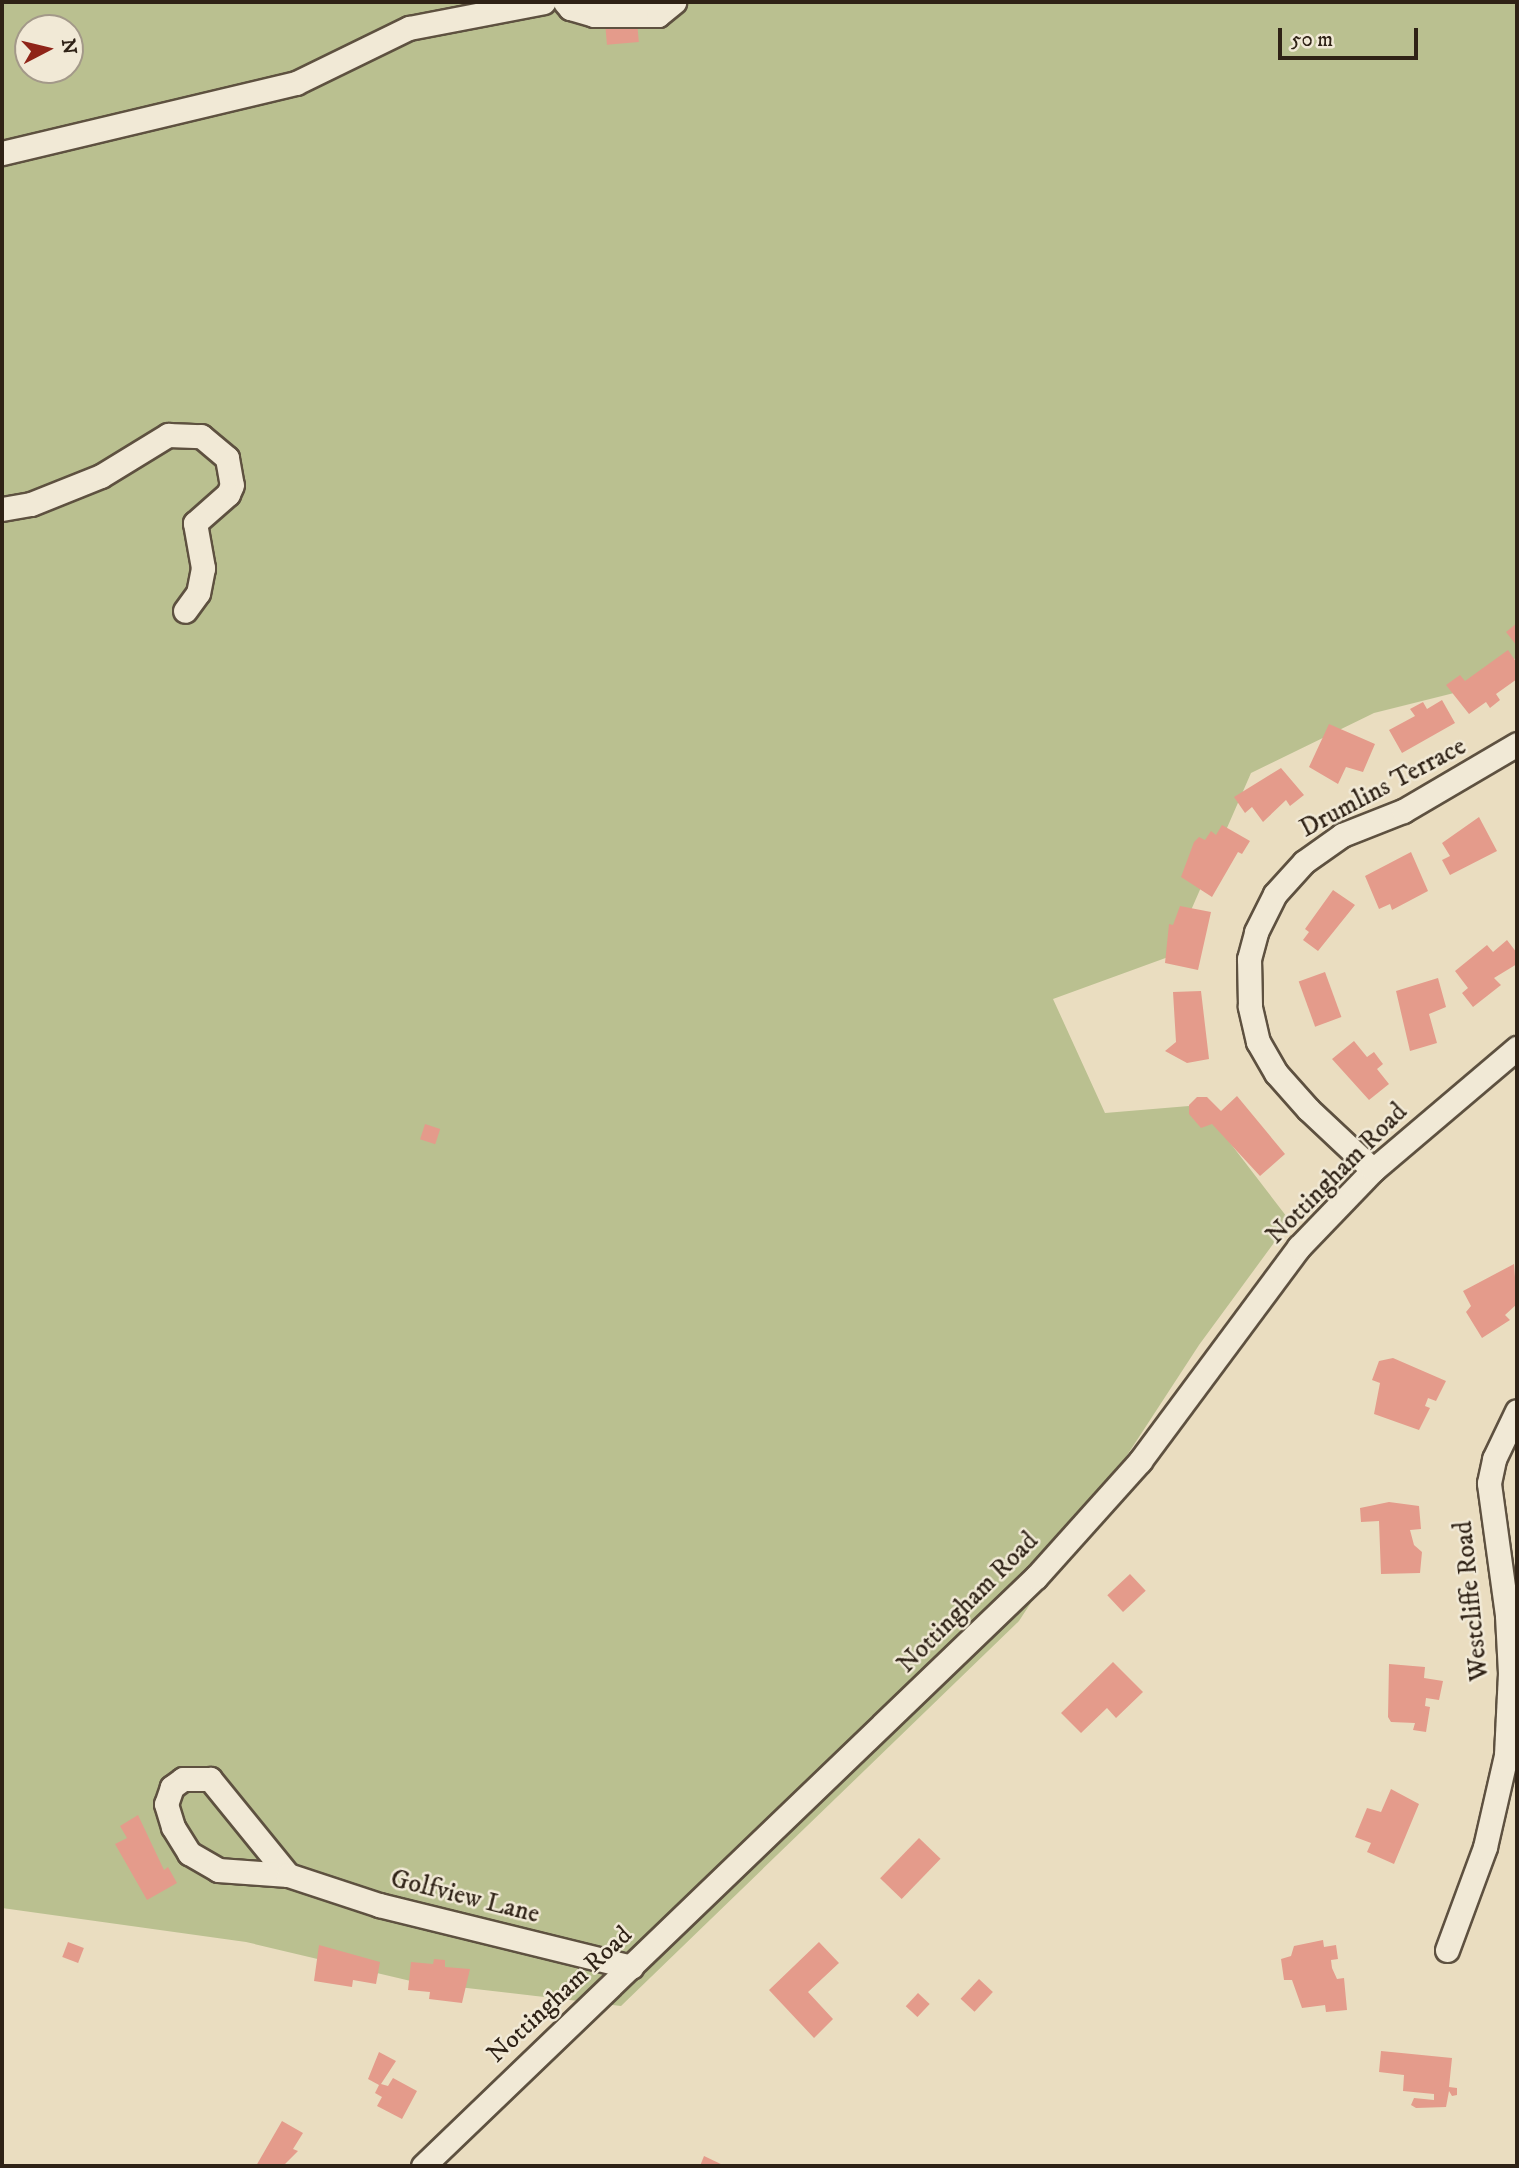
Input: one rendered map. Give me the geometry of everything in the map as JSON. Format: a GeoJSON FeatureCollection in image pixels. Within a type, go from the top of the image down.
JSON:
{"type":"FeatureCollection","features":[{"type":"Feature","properties":{"kind":"street"},"geometry":{"type":"LineString","coordinates":[[2,153],[296,82],[409,28],[544,2]]}},
{"type":"Feature","properties":{"kind":"street"},"geometry":{"type":"LineString","coordinates":[[565,2],[570,8],[594,15],[658,15],[674,2]]}},
{"type":"Feature","properties":{"kind":"street"},"geometry":{"type":"LineString","coordinates":[[2,509],[31,504],[101,476],[168,435],[201,436],[227,458],[232,485],[228,495],[195,523],[203,568],[198,593],[185,611]]}},
{"type":"Feature","properties":{"kind":"street","name":"Drumlins Terrace"},"geometry":{"type":"LineString","coordinates":[[1373,1170],[1308,1109],[1276,1073],[1258,1042],[1250,1006],[1249,971],[1256,932],[1275,894],[1304,862],[1342,835],[1403,811],[1517,744]]}},
{"type":"Feature","properties":{"kind":"street","name":"Nottingham Road"},"geometry":{"type":"LineString","coordinates":[[423,2166],[1036,1577],[1140,1461],[1299,1247],[1373,1170],[1517,1048]]}},
{"type":"Feature","properties":{"kind":"street","name":"Westcliffe Road"},"geometry":{"type":"LineString","coordinates":[[1447,1950],[1473,1888],[1509,1786],[1510,1673],[1489,1483],[1494,1458],[1517,1411]]}},
{"type":"Feature","properties":{"kind":"street","name":"Golfview Lane"},"geometry":{"type":"LineString","coordinates":[[288,1875],[210,1779],[183,1779],[172,1787],[166,1804],[173,1827],[189,1853],[218,1870],[288,1875],[379,1905],[632,1967]]}},
{"type":"Feature","properties":{"kind":"green space"},"geometry":{"type":"Polygon","coordinates":[[[2,2],[1517,2],[1517,657],[1474,688],[1374,713],[1251,773],[1171,956],[1053,999],[1105,1113],[1201,1105],[1290,1221],[1199,1345],[1019,1621],[621,2006],[415,1982],[246,1942],[2,1908],[2,2]]]}},
{"type":"Feature","properties":{"kind":"building"},"geometry":{"type":"Polygon","coordinates":[[[637,21],[639,42],[607,45],[605,24],[637,21]]]}},
{"type":"Feature","properties":{"kind":"building"},"geometry":{"type":"Polygon","coordinates":[[[1517,623],[1517,646],[1506,632],[1517,623]]]}},
{"type":"Feature","properties":{"kind":"building"},"geometry":{"type":"Polygon","coordinates":[[[1508,650],[1517,663],[1517,679],[1496,694],[1500,700],[1490,708],[1486,702],[1469,714],[1446,685],[1460,675],[1465,681],[1508,650]]]}},
{"type":"Feature","properties":{"kind":"building"},"geometry":{"type":"Polygon","coordinates":[[[1442,700],[1455,723],[1402,753],[1389,730],[1415,716],[1410,709],[1423,702],[1427,709],[1442,700]]]}},
{"type":"Feature","properties":{"kind":"building"},"geometry":{"type":"Polygon","coordinates":[[[1329,724],[1375,744],[1363,772],[1346,767],[1338,784],[1309,767],[1329,724]]]}},
{"type":"Feature","properties":{"kind":"building"},"geometry":{"type":"Polygon","coordinates":[[[1281,768],[1304,795],[1290,806],[1286,800],[1263,822],[1252,807],[1245,813],[1234,797],[1281,768]]]}},
{"type":"Feature","properties":{"kind":"building"},"geometry":{"type":"Polygon","coordinates":[[[1479,817],[1497,851],[1450,875],[1442,860],[1450,856],[1442,843],[1479,817]]]}},
{"type":"Feature","properties":{"kind":"building"},"geometry":{"type":"Polygon","coordinates":[[[1222,825],[1250,841],[1242,854],[1238,852],[1212,897],[1181,877],[1194,842],[1199,837],[1205,840],[1211,831],[1216,835],[1222,825]]]}},
{"type":"Feature","properties":{"kind":"building"},"geometry":{"type":"Polygon","coordinates":[[[1411,852],[1428,891],[1392,910],[1390,904],[1379,909],[1365,876],[1411,852]]]}},
{"type":"Feature","properties":{"kind":"building"},"geometry":{"type":"Polygon","coordinates":[[[1333,890],[1355,905],[1318,951],[1303,940],[1309,932],[1305,929],[1333,890]]]}},
{"type":"Feature","properties":{"kind":"building"},"geometry":{"type":"Polygon","coordinates":[[[1180,906],[1211,912],[1198,970],[1165,963],[1169,924],[1173,925],[1180,906]]]}},
{"type":"Feature","properties":{"kind":"building"},"geometry":{"type":"Polygon","coordinates":[[[1507,940],[1517,953],[1517,964],[1494,978],[1501,985],[1473,1007],[1462,993],[1468,988],[1455,971],[1487,945],[1493,952],[1507,940]]]}},
{"type":"Feature","properties":{"kind":"building"},"geometry":{"type":"Polygon","coordinates":[[[1325,972],[1341,1017],[1315,1027],[1299,982],[1325,972]]]}},
{"type":"Feature","properties":{"kind":"building"},"geometry":{"type":"Polygon","coordinates":[[[1438,978],[1446,1007],[1429,1014],[1437,1043],[1410,1051],[1396,991],[1438,978]]]}},
{"type":"Feature","properties":{"kind":"building"},"geometry":{"type":"Polygon","coordinates":[[[1201,991],[1209,1059],[1187,1063],[1165,1051],[1176,1042],[1173,992],[1201,991]]]}},
{"type":"Feature","properties":{"kind":"building"},"geometry":{"type":"Polygon","coordinates":[[[1354,1041],[1367,1057],[1374,1052],[1383,1064],[1377,1069],[1389,1084],[1369,1100],[1332,1059],[1354,1041]]]}},
{"type":"Feature","properties":{"kind":"building"},"geometry":{"type":"Polygon","coordinates":[[[1237,1096],[1285,1154],[1260,1176],[1212,1124],[1201,1128],[1189,1114],[1189,1105],[1197,1097],[1207,1097],[1221,1111],[1237,1096]]]}},
{"type":"Feature","properties":{"kind":"building"},"geometry":{"type":"Polygon","coordinates":[[[425,1124],[440,1129],[435,1144],[420,1139],[425,1124]]]}},
{"type":"Feature","properties":{"kind":"building"},"geometry":{"type":"Polygon","coordinates":[[[1514,1264],[1517,1304],[1505,1315],[1510,1320],[1482,1338],[1466,1312],[1471,1306],[1463,1291],[1514,1264]]]}},
{"type":"Feature","properties":{"kind":"building"},"geometry":{"type":"Polygon","coordinates":[[[1393,1358],[1446,1381],[1436,1401],[1428,1398],[1425,1406],[1430,1408],[1419,1430],[1374,1414],[1380,1383],[1372,1380],[1379,1361],[1393,1358]]]}},
{"type":"Feature","properties":{"kind":"building"},"geometry":{"type":"Polygon","coordinates":[[[1389,1502],[1419,1506],[1421,1529],[1410,1530],[1414,1545],[1422,1552],[1420,1573],[1381,1574],[1379,1521],[1361,1522],[1360,1508],[1389,1502]]]}},
{"type":"Feature","properties":{"kind":"building"},"geometry":{"type":"Polygon","coordinates":[[[1130,1574],[1146,1591],[1123,1612],[1107,1595],[1130,1574]]]}},
{"type":"Feature","properties":{"kind":"building"},"geometry":{"type":"Polygon","coordinates":[[[1113,1662],[1143,1692],[1116,1718],[1107,1708],[1081,1733],[1061,1713],[1113,1662]]]}},
{"type":"Feature","properties":{"kind":"building"},"geometry":{"type":"Polygon","coordinates":[[[1389,1664],[1425,1667],[1424,1678],[1443,1681],[1439,1700],[1426,1698],[1425,1706],[1430,1707],[1426,1732],[1413,1730],[1415,1723],[1391,1722],[1388,1717],[1389,1664]]]}},
{"type":"Feature","properties":{"kind":"building"},"geometry":{"type":"Polygon","coordinates":[[[1391,1789],[1419,1804],[1394,1864],[1367,1852],[1371,1843],[1355,1837],[1367,1808],[1381,1812],[1391,1789]]]}},
{"type":"Feature","properties":{"kind":"building"},"geometry":{"type":"Polygon","coordinates":[[[138,1815],[164,1870],[168,1867],[177,1883],[147,1900],[115,1844],[127,1838],[120,1826],[138,1815]]]}},
{"type":"Feature","properties":{"kind":"building"},"geometry":{"type":"Polygon","coordinates":[[[919,1838],[941,1859],[902,1899],[880,1878],[919,1838]]]}},
{"type":"Feature","properties":{"kind":"building"},"geometry":{"type":"Polygon","coordinates":[[[1323,1940],[1324,1947],[1336,1945],[1338,1959],[1331,1960],[1332,1968],[1337,1979],[1344,1978],[1347,2010],[1326,2012],[1325,2005],[1302,2008],[1292,1980],[1284,1980],[1281,1959],[1291,1956],[1294,1946],[1323,1940]]]}},
{"type":"Feature","properties":{"kind":"building"},"geometry":{"type":"Polygon","coordinates":[[[68,1942],[84,1948],[78,1963],[62,1957],[68,1942]]]}},
{"type":"Feature","properties":{"kind":"building"},"geometry":{"type":"Polygon","coordinates":[[[819,1942],[839,1963],[808,1992],[833,2019],[814,2038],[769,1990],[819,1942]]]}},
{"type":"Feature","properties":{"kind":"building"},"geometry":{"type":"Polygon","coordinates":[[[319,1945],[380,1962],[376,1984],[353,1980],[352,1987],[314,1981],[319,1945]]]}},
{"type":"Feature","properties":{"kind":"building"},"geometry":{"type":"Polygon","coordinates":[[[434,1959],[445,1960],[445,1967],[470,1969],[462,2003],[429,1999],[430,1992],[408,1990],[411,1962],[433,1964],[434,1959]]]}},
{"type":"Feature","properties":{"kind":"building"},"geometry":{"type":"Polygon","coordinates":[[[979,1979],[993,1992],[974,2012],[961,1999],[979,1979]]]}},
{"type":"Feature","properties":{"kind":"building"},"geometry":{"type":"Polygon","coordinates":[[[918,1993],[930,2004],[917,2017],[906,2006],[918,1993]]]}},
{"type":"Feature","properties":{"kind":"building"},"geometry":{"type":"Polygon","coordinates":[[[1381,2051],[1452,2058],[1449,2087],[1457,2088],[1457,2095],[1452,2096],[1449,2091],[1446,2107],[1416,2108],[1411,2105],[1414,2098],[1434,2100],[1434,2094],[1403,2091],[1404,2075],[1379,2072],[1381,2051]]]}},
{"type":"Feature","properties":{"kind":"building"},"geometry":{"type":"Polygon","coordinates":[[[379,2052],[396,2061],[381,2084],[388,2086],[393,2078],[417,2091],[402,2119],[377,2106],[382,2097],[375,2093],[379,2085],[368,2079],[379,2052]]]}},
{"type":"Feature","properties":{"kind":"building"},"geometry":{"type":"Polygon","coordinates":[[[282,2121],[303,2133],[293,2149],[298,2151],[283,2166],[256,2166],[282,2121]]]}},
{"type":"Feature","properties":{"kind":"building"},"geometry":{"type":"Polygon","coordinates":[[[704,2156],[725,2166],[700,2166],[704,2156]]]}}]}
